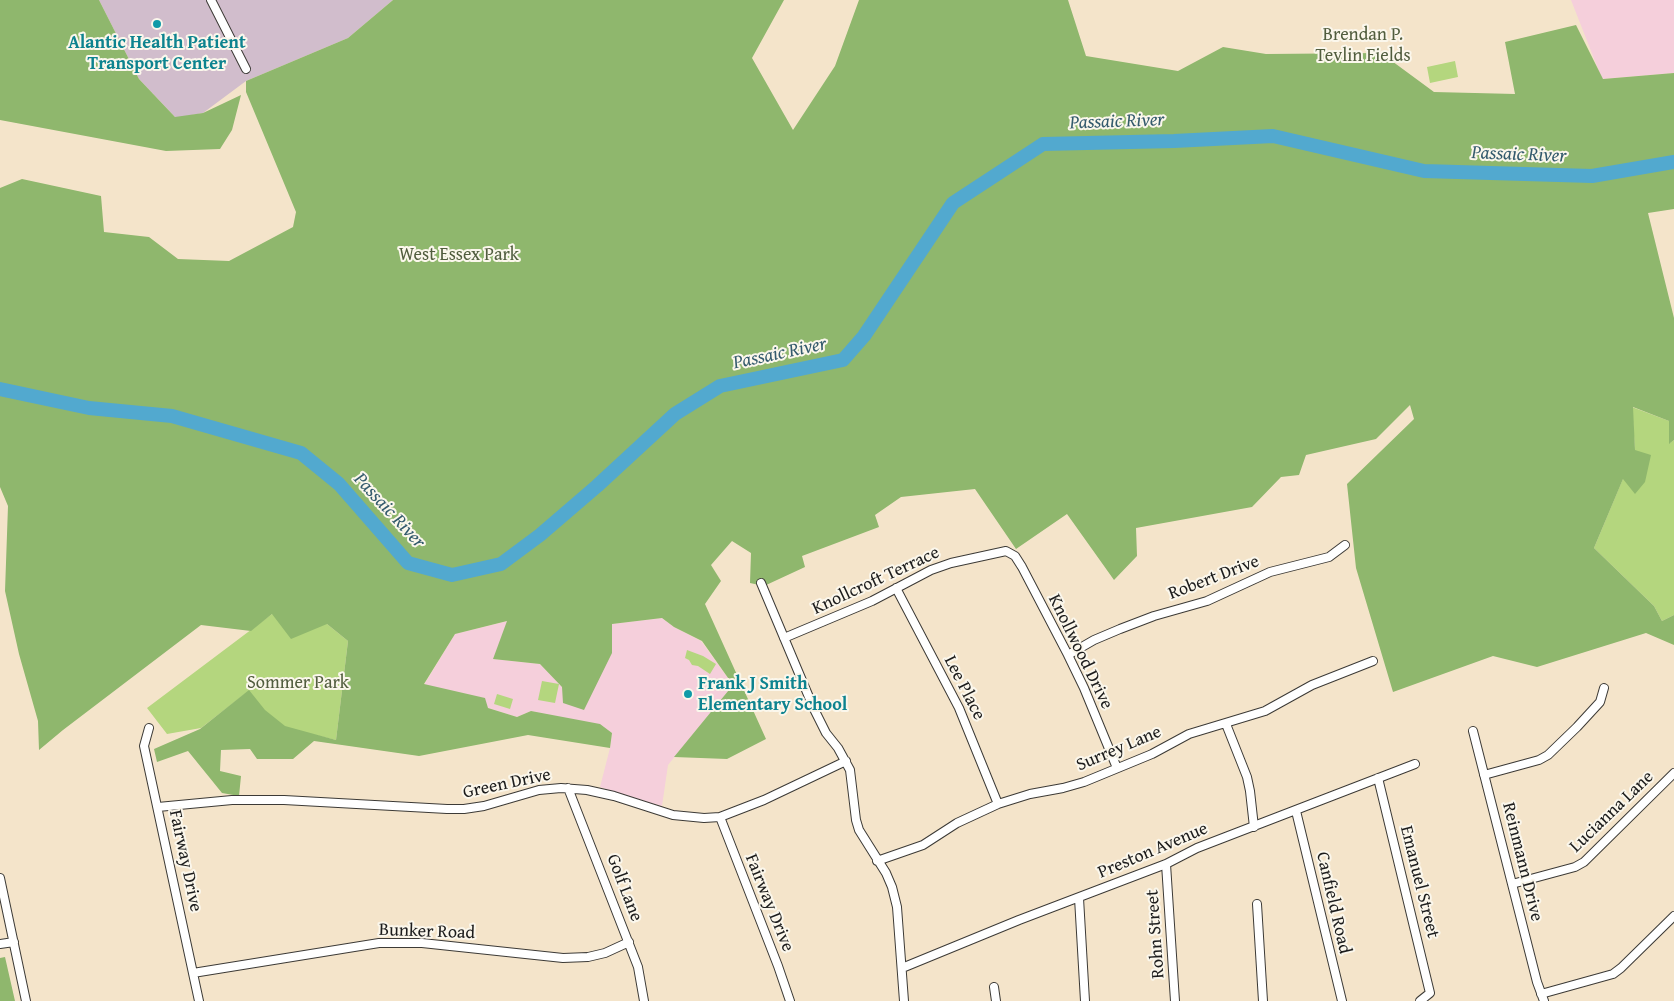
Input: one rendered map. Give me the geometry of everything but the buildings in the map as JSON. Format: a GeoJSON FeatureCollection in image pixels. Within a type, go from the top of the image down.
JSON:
{"type":"FeatureCollection","features":[{"type":"Feature","properties":{"kind":"street"},"geometry":{"type":"LineString","coordinates":[[211,0],[246,69]]}},
{"type":"Feature","properties":{"kind":"street","name":"Robert Drive"},"geometry":{"type":"LineString","coordinates":[[1068,655],[1094,640],[1120,629],[1154,616],[1207,601],[1270,572],[1329,557],[1345,545]]}},
{"type":"Feature","properties":{"kind":"street","name":"Knollcroft Terrace"},"geometry":{"type":"LineString","coordinates":[[784,638],[848,613],[932,570],[951,563],[1006,551],[1011,553]]}},
{"type":"Feature","properties":{"kind":"street","name":"Knollwood Drive"},"geometry":{"type":"LineString","coordinates":[[1011,553],[1022,567],[1068,655],[1084,688],[1117,768]]}},
{"type":"Feature","properties":{"kind":"street"},"geometry":{"type":"LineString","coordinates":[[761,583],[814,709],[826,733],[846,761],[853,784],[859,830],[886,874],[895,896],[904,1001]]}},
{"type":"Feature","properties":{"kind":"street","name":"Lee Place"},"geometry":{"type":"LineString","coordinates":[[896,588],[959,708],[998,804]]}},
{"type":"Feature","properties":{"kind":"street","name":"Surrey Lane"},"geometry":{"type":"LineString","coordinates":[[878,860],[923,845],[957,823],[998,804],[1030,794],[1077,784],[1152,754],[1189,734],[1265,711],[1312,685],[1373,660]]}},
{"type":"Feature","properties":{"kind":"street"},"geometry":{"type":"LineString","coordinates":[[1484,775],[1539,760],[1548,755],[1578,727],[1600,702],[1604,688]]}},
{"type":"Feature","properties":{"kind":"street"},"geometry":{"type":"LineString","coordinates":[[1226,724],[1247,777],[1254,827]]}},
{"type":"Feature","properties":{"kind":"street","name":"Fairway Drive"},"geometry":{"type":"LineString","coordinates":[[149,728],[144,746],[199,1001]]}},
{"type":"Feature","properties":{"kind":"street","name":"Reinmann Drive"},"geometry":{"type":"LineString","coordinates":[[1473,731],[1542,997]]}},
{"type":"Feature","properties":{"kind":"street","name":"Green Drive"},"geometry":{"type":"LineString","coordinates":[[158,807],[232,800],[284,800],[464,809],[484,806],[539,790],[568,788],[614,796],[680,816],[720,817],[764,800],[846,761]]}},
{"type":"Feature","properties":{"kind":"street","name":"Preston Avenue"},"geometry":{"type":"LineString","coordinates":[[902,968],[1019,920],[1166,864],[1197,848],[1415,764]]}},
{"type":"Feature","properties":{"kind":"street","name":"Lucianna Lane"},"geometry":{"type":"LineString","coordinates":[[1512,884],[1575,867],[1584,862],[1674,773]]}},
{"type":"Feature","properties":{"kind":"street","name":"Emanuel Street"},"geometry":{"type":"LineString","coordinates":[[1378,778],[1430,993],[1420,1001]]}},
{"type":"Feature","properties":{"kind":"street","name":"Golf Lane"},"geometry":{"type":"LineString","coordinates":[[568,788],[641,977],[644,1001]]}},
{"type":"Feature","properties":{"kind":"street","name":"Canfield Road"},"geometry":{"type":"LineString","coordinates":[[1296,811],[1342,1001]]}},
{"type":"Feature","properties":{"kind":"street","name":"Fairway Drive"},"geometry":{"type":"LineString","coordinates":[[720,817],[790,1001]]}},
{"type":"Feature","properties":{"kind":"street","name":"Rohn Street"},"geometry":{"type":"LineString","coordinates":[[1166,864],[1175,1001]]}},
{"type":"Feature","properties":{"kind":"street"},"geometry":{"type":"LineString","coordinates":[[0,878],[26,1001]]}},
{"type":"Feature","properties":{"kind":"street"},"geometry":{"type":"LineString","coordinates":[[1079,898],[1085,1001]]}},
{"type":"Feature","properties":{"kind":"street"},"geometry":{"type":"LineString","coordinates":[[1257,904],[1263,1001]]}},
{"type":"Feature","properties":{"kind":"street"},"geometry":{"type":"LineString","coordinates":[[1542,997],[1613,974],[1674,916]]}},
{"type":"Feature","properties":{"kind":"street"},"geometry":{"type":"LineString","coordinates":[[0,944],[14,942]]}},
{"type":"Feature","properties":{"kind":"street","name":"Bunker Road"},"geometry":{"type":"LineString","coordinates":[[193,973],[379,943],[422,943],[563,958],[605,953],[628,942]]}},
{"type":"Feature","properties":{"kind":"street"},"geometry":{"type":"LineString","coordinates":[[994,987],[996,1001]]}},
{"type":"Feature","properties":{"kind":"shaded area"},"geometry":{"type":"Polygon","coordinates":[[[99,0],[393,0],[348,38],[246,81],[203,113],[176,118],[139,79],[99,0]]]}},
{"type":"Feature","properties":{"kind":"shaded area"},"geometry":{"type":"Polygon","coordinates":[[[1571,0],[1674,0],[1674,73],[1602,79],[1571,0]]]}},
{"type":"Feature","properties":{"kind":"shaded area"},"geometry":{"type":"Polygon","coordinates":[[[662,618],[674,627],[701,641],[733,685],[668,765],[662,806],[600,787],[612,733],[531,711],[517,717],[424,685],[455,634],[508,621],[494,659],[540,664],[562,687],[612,653],[612,624],[662,618]]]}},
{"type":"Feature","properties":{"kind":"green space"},"geometry":{"type":"Polygon","coordinates":[[[0,0],[99,0],[139,79],[175,117],[203,113],[241,95],[232,130],[220,149],[166,151],[0,120],[0,0]]]}},
{"type":"Feature","properties":{"kind":"green space","name":"West Essex Park"},"geometry":{"type":"Polygon","coordinates":[[[393,0],[784,0],[752,58],[793,130],[835,66],[859,0],[1068,0],[1086,56],[1178,71],[1223,47],[1266,54],[1381,53],[1434,92],[1515,94],[1505,42],[1576,25],[1603,79],[1674,73],[1674,209],[1648,213],[1674,318],[1674,440],[1669,444],[1669,421],[1633,407],[1635,450],[1651,455],[1645,482],[1635,494],[1623,479],[1594,548],[1654,606],[1662,621],[1674,615],[1674,645],[1646,633],[1537,667],[1493,656],[1393,692],[1356,568],[1347,484],[1414,419],[1410,405],[1376,439],[1306,455],[1299,475],[1281,477],[1252,507],[1136,528],[1137,556],[1114,580],[1067,514],[1016,549],[975,489],[901,497],[875,515],[879,527],[802,556],[805,567],[764,586],[750,583],[751,553],[732,541],[711,565],[721,581],[705,604],[766,739],[727,759],[674,757],[733,685],[702,641],[674,627],[662,618],[612,624],[612,653],[584,710],[563,703],[562,687],[540,664],[493,659],[507,621],[455,634],[424,684],[485,698],[488,708],[517,717],[531,711],[600,724],[612,733],[610,748],[528,735],[419,756],[314,741],[293,759],[257,759],[250,749],[221,750],[220,771],[241,776],[239,796],[222,793],[188,751],[157,762],[154,749],[200,729],[249,690],[265,710],[285,726],[336,740],[348,641],[327,624],[291,639],[272,614],[251,631],[201,625],[39,750],[38,721],[19,654],[5,591],[8,506],[0,487],[0,188],[22,179],[101,196],[104,232],[149,237],[178,259],[229,261],[293,227],[296,212],[246,92],[246,81],[348,38],[393,0]]]}},
{"type":"Feature","properties":{"kind":"green space"},"geometry":{"type":"Polygon","coordinates":[[[1455,61],[1458,77],[1430,83],[1427,67],[1455,61]]]}},
{"type":"Feature","properties":{"kind":"green space"},"geometry":{"type":"Polygon","coordinates":[[[1632,407],[1669,421],[1670,443],[1674,440],[1674,615],[1662,621],[1654,606],[1594,548],[1635,450],[1632,407]]]}},
{"type":"Feature","properties":{"kind":"green space","name":"Sommer Park"},"geometry":{"type":"Polygon","coordinates":[[[272,614],[327,624],[348,641],[336,740],[278,726],[246,693],[201,728],[167,734],[147,708],[272,614]]]}},
{"type":"Feature","properties":{"kind":"green space"},"geometry":{"type":"Polygon","coordinates":[[[687,650],[703,656],[716,664],[710,674],[698,666],[692,665],[685,658],[687,650]]]}},
{"type":"Feature","properties":{"kind":"green space"},"geometry":{"type":"Polygon","coordinates":[[[542,681],[559,684],[555,703],[538,700],[542,681]]]}},
{"type":"Feature","properties":{"kind":"green space"},"geometry":{"type":"Polygon","coordinates":[[[497,694],[513,699],[510,709],[494,704],[497,694]]]}},
{"type":"Feature","properties":{"kind":"green space"},"geometry":{"type":"Polygon","coordinates":[[[5,957],[15,1001],[0,1001],[0,958],[5,957]]]}},
{"type":"Feature","properties":{"kind":"waterway","name":"Passaic River"},"geometry":{"type":"LineString","coordinates":[[0,389],[89,408],[172,416],[301,453],[339,484],[408,563],[452,575],[501,564],[540,535],[597,486],[675,414],[720,386],[843,360],[864,336],[953,203],[1043,144],[1174,141],[1273,136],[1424,171],[1592,176],[1674,162]]}},
{"type":"Feature","properties":{"kind":"place","name":"Alantic Health Patient Transport Center"},"geometry":{"type":"Point","coordinates":[157,24]}},
{"type":"Feature","properties":{"kind":"place","name":"Frank J Smith Elementary School"},"geometry":{"type":"Point","coordinates":[688,694]}},
{"type":"Feature","properties":{"kind":"park label","name":"Brendan P. Tevlin Fields"},"geometry":{"type":"Point","coordinates":[1363,45]}}]}
